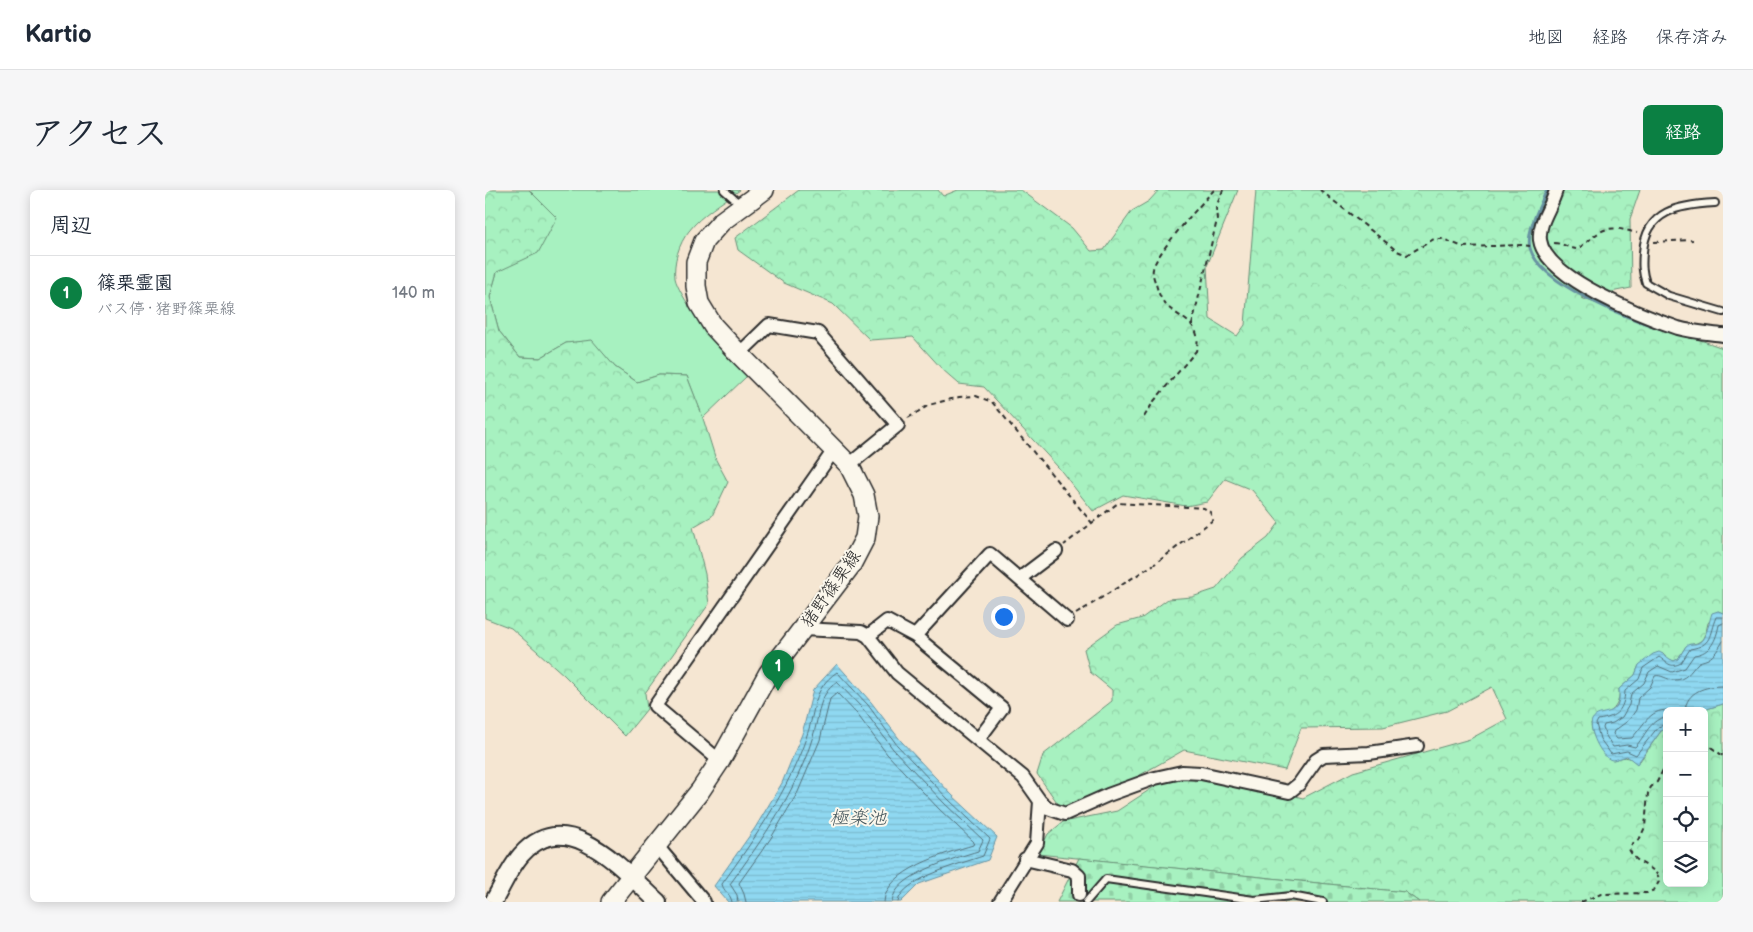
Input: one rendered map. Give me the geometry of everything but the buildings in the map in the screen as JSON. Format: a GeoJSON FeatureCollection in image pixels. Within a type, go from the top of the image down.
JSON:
{"type":"FeatureCollection","features":[{"type":"Feature","properties":{"kind":"main road","name":"猪野篠栗線"},"geometry":{"type":"LineString","coordinates":[[611,902],[700,791],[720,761],[768,674],[851,565],[865,538],[868,516],[864,495],[849,465],[713,326],[699,303],[696,286],[696,262],[704,241],[722,221],[765,190]]}},
{"type":"Feature","properties":{"kind":"street"},"geometry":{"type":"LineString","coordinates":[[1556,190],[1542,222],[1540,239],[1542,248],[1556,266],[1580,284],[1643,316],[1680,328],[1723,335]]}},
{"type":"Feature","properties":{"kind":"street"},"geometry":{"type":"LineString","coordinates":[[739,354],[769,325],[818,333],[898,425],[849,465]]}},
{"type":"Feature","properties":{"kind":"street"},"geometry":{"type":"LineString","coordinates":[[720,761],[655,706],[834,450]]}},
{"type":"Feature","properties":{"kind":"street"},"geometry":{"type":"LineString","coordinates":[[1019,579],[1056,551]]}},
{"type":"Feature","properties":{"kind":"street"},"geometry":{"type":"LineString","coordinates":[[915,636],[989,554],[1067,620]]}},
{"type":"Feature","properties":{"kind":"street"},"geometry":{"type":"LineString","coordinates":[[868,636],[887,621],[915,636],[1002,708],[979,740]]}},
{"type":"Feature","properties":{"kind":"street"},"geometry":{"type":"LineString","coordinates":[[803,629],[861,632],[868,636],[897,673],[1023,777],[1040,801],[1048,808],[1065,814],[1108,795],[1147,781],[1183,772],[1201,773],[1289,792],[1299,784],[1316,760],[1324,755],[1369,753],[1417,746]]}},
{"type":"Feature","properties":{"kind":"street"},"geometry":{"type":"LineString","coordinates":[[1000,902],[1025,859],[1037,843],[1040,801]]}},
{"type":"Feature","properties":{"kind":"street"},"geometry":{"type":"LineString","coordinates":[[493,902],[521,855],[543,839],[558,835],[572,837],[597,848],[658,902]]}},
{"type":"Feature","properties":{"kind":"street"},"geometry":{"type":"LineString","coordinates":[[657,846],[704,902]]}},
{"type":"Feature","properties":{"kind":"street"},"geometry":{"type":"LineString","coordinates":[[1025,859],[1073,870],[1079,876],[1081,900]]}},
{"type":"Feature","properties":{"kind":"lane"},"geometry":{"type":"LineString","coordinates":[[724,190],[742,206]]}},
{"type":"Feature","properties":{"kind":"lane"},"geometry":{"type":"LineString","coordinates":[[1715,203],[1674,208],[1658,217],[1649,229],[1646,239],[1642,271],[1646,283],[1669,296],[1723,312]]}},
{"type":"Feature","properties":{"kind":"lane"},"geometry":{"type":"LineString","coordinates":[[1081,900],[1106,879],[1254,900],[1276,900],[1291,896],[1323,902]]}},
{"type":"Feature","properties":{"kind":"path"},"geometry":{"type":"LineString","coordinates":[[1143,417],[1196,351],[1198,342],[1197,333],[1192,324],[1166,306],[1159,294],[1153,269],[1159,256],[1214,190]]}},
{"type":"Feature","properties":{"kind":"path"},"geometry":{"type":"LineString","coordinates":[[1192,324],[1217,220],[1216,207],[1223,190]]}},
{"type":"Feature","properties":{"kind":"path"},"geometry":{"type":"LineString","coordinates":[[1320,190],[1397,251],[1407,255],[1434,239],[1443,239],[1463,247],[1521,245],[1542,248],[1554,243],[1561,243],[1572,249],[1578,249],[1602,230],[1611,228],[1646,239],[1693,240]]}},
{"type":"Feature","properties":{"kind":"path"},"geometry":{"type":"LineString","coordinates":[[898,425],[929,405],[959,397],[976,396],[993,402],[1092,523]]}},
{"type":"Feature","properties":{"kind":"path"},"geometry":{"type":"LineString","coordinates":[[1056,551],[1118,503],[1204,508],[1210,512],[1213,520],[1156,563],[1067,620]]}},
{"type":"Feature","properties":{"kind":"path"},"geometry":{"type":"LineString","coordinates":[[1708,745],[1723,756]]}},
{"type":"Feature","properties":{"kind":"path"},"geometry":{"type":"LineString","coordinates":[[1581,902],[1601,894],[1647,893],[1653,890],[1660,880],[1657,872],[1641,864],[1629,849],[1640,838],[1645,827],[1648,793],[1651,786],[1657,782],[1663,770]]}},
{"type":"Feature","properties":{"kind":"green space"},"geometry":{"type":"Polygon","coordinates":[[[485,190],[529,190],[557,218],[538,253],[497,272],[490,297],[499,331],[520,357],[540,358],[566,343],[592,340],[615,367],[637,382],[659,375],[687,376],[716,460],[728,482],[712,516],[693,527],[705,574],[709,604],[645,693],[647,709],[625,736],[564,675],[511,628],[485,618],[485,190]]]}},
{"type":"Feature","properties":{"kind":"green space"},"geometry":{"type":"Polygon","coordinates":[[[529,190],[740,190],[694,225],[682,241],[676,260],[675,278],[682,295],[725,355],[747,376],[703,418],[687,376],[659,375],[637,382],[615,367],[592,341],[566,343],[540,358],[520,357],[499,331],[490,297],[497,272],[557,218],[529,190]]]}},
{"type":"Feature","properties":{"kind":"green space"},"geometry":{"type":"Polygon","coordinates":[[[799,190],[938,190],[943,196],[958,190],[1021,190],[1072,228],[1091,251],[1104,250],[1132,211],[1149,201],[1159,190],[1238,190],[1207,266],[1210,319],[1237,336],[1245,325],[1256,190],[1640,190],[1630,219],[1631,288],[1581,298],[1723,348],[1723,613],[1718,611],[1708,623],[1702,640],[1686,646],[1678,659],[1674,661],[1668,659],[1663,653],[1639,665],[1635,675],[1619,689],[1618,702],[1615,707],[1591,723],[1595,739],[1613,760],[1626,757],[1636,763],[1640,761],[1663,730],[1663,887],[1708,887],[1708,709],[1723,704],[1723,902],[1419,902],[1405,892],[1038,854],[1048,834],[1063,822],[1117,811],[1183,768],[1303,798],[1353,772],[1470,739],[1507,719],[1492,687],[1447,711],[1383,727],[1301,728],[1285,770],[1184,750],[1075,812],[1064,812],[1037,774],[1043,755],[1112,701],[1112,690],[1090,672],[1084,649],[1117,625],[1142,618],[1168,599],[1192,597],[1216,589],[1242,558],[1268,538],[1279,523],[1252,490],[1225,479],[1207,502],[1186,506],[1123,495],[1093,511],[1058,467],[984,387],[959,384],[942,369],[913,337],[870,340],[833,304],[784,283],[738,250],[735,238],[799,190]]]}},
{"type":"Feature","properties":{"kind":"green space"},"geometry":{"type":"Polygon","coordinates":[[[1079,858],[1405,892],[1419,902],[1057,902],[1079,858]]]}},
{"type":"Feature","properties":{"kind":"water"},"geometry":{"type":"Polygon","coordinates":[[[1718,611],[1723,613],[1723,704],[1708,709],[1708,707],[1663,707],[1663,730],[1637,764],[1627,756],[1614,760],[1608,758],[1596,743],[1592,730],[1592,720],[1595,716],[1609,712],[1617,706],[1619,689],[1635,675],[1639,665],[1653,654],[1659,652],[1674,661],[1678,659],[1686,646],[1697,644],[1701,641],[1706,634],[1712,613],[1718,611]]]}},
{"type":"Feature","properties":{"kind":"water","name":"極楽池"},"geometry":{"type":"Polygon","coordinates":[[[837,664],[871,702],[901,741],[952,795],[997,837],[988,860],[919,884],[901,902],[728,902],[714,886],[755,828],[782,783],[802,734],[813,690],[837,664]]]}},
{"type":"Feature","properties":{"kind":"waterway"},"geometry":{"type":"LineString","coordinates":[[1547,190],[1534,219],[1530,234],[1530,248],[1537,262],[1569,288],[1590,300],[1633,319],[1668,331]]}},
{"type":"Feature","properties":{"kind":"waterway"},"geometry":{"type":"LineString","coordinates":[[1682,335],[1720,341]]}},
{"type":"Feature","properties":{"kind":"place","name":"篠栗霊園"},"geometry":{"type":"Point","coordinates":[778,691]}}]}
